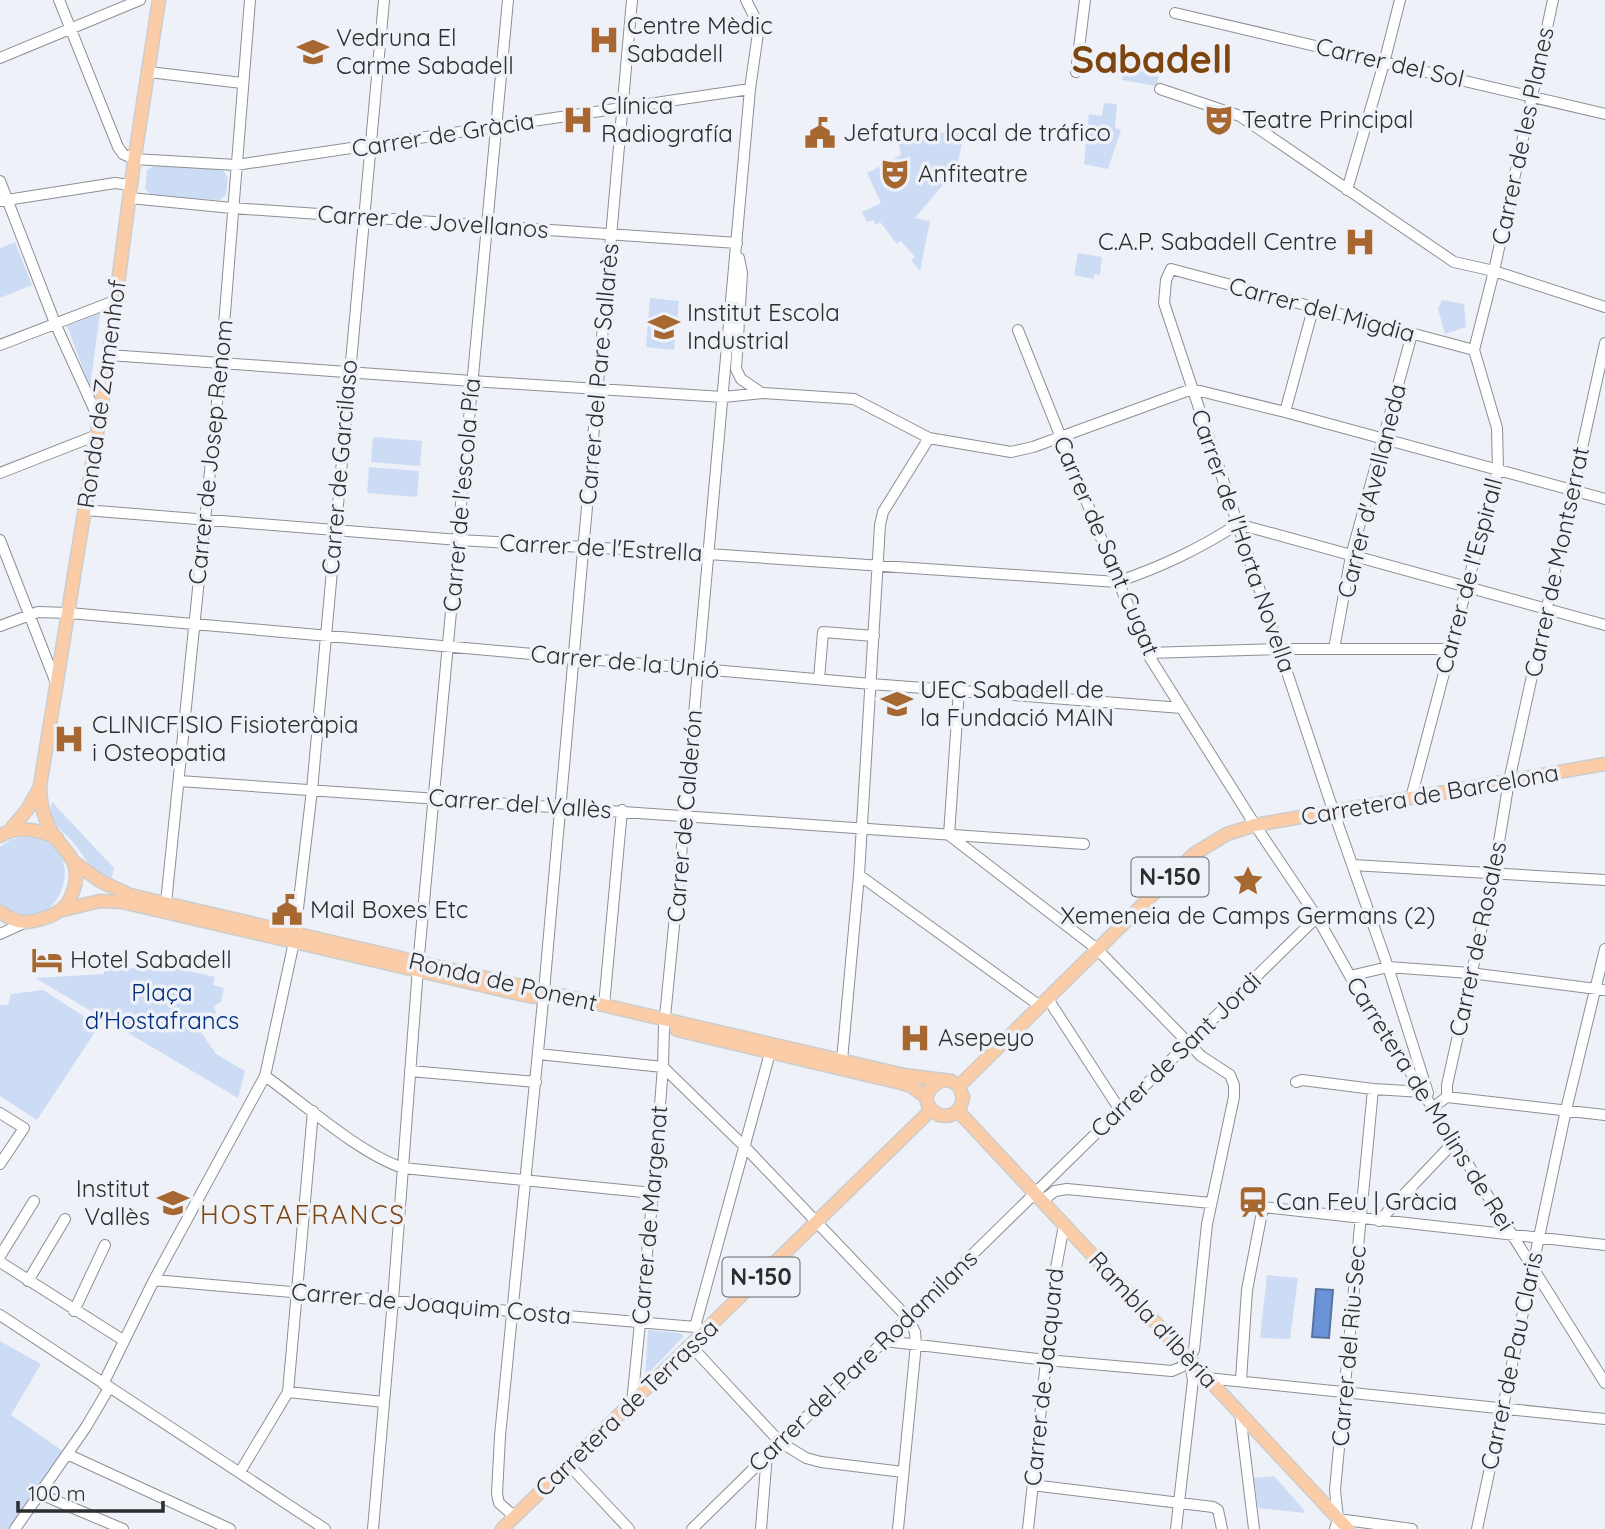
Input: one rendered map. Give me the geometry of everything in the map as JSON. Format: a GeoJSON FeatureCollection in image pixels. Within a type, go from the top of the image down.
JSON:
{"type":"FeatureCollection","features":[{"type":"Feature","properties":{"kind":"main road","name":"Ronda de Zamenhof"},"geometry":{"type":"LineString","coordinates":[[74,862],[46,822],[40,786],[100,421],[134,159],[159,0]]}},
{"type":"Feature","properties":{"kind":"main road","name":"Carretera de Barcelona"},"geometry":{"type":"LineString","coordinates":[[1255,825],[1605,764]]}},
{"type":"Feature","properties":{"kind":"main road","name":"Ronda de Zamenhof"},"geometry":{"type":"LineString","coordinates":[[3,833],[27,810],[40,786]]}},
{"type":"Feature","properties":{"kind":"main road","name":"N-150"},"geometry":{"type":"LineString","coordinates":[[959,1086],[1194,854],[1227,834],[1255,825]]}},
{"type":"Feature","properties":{"kind":"main road"},"geometry":{"type":"LineString","coordinates":[[3,833],[37,831],[57,838]]}},
{"type":"Feature","properties":{"kind":"main road","name":"Ronda de Ponent"},"geometry":{"type":"LineString","coordinates":[[74,862],[109,886],[130,895],[295,938],[664,1023],[939,1082]]}},
{"type":"Feature","properties":{"kind":"main road"},"geometry":{"type":"LineString","coordinates":[[62,910],[75,888],[74,862]]}},
{"type":"Feature","properties":{"kind":"main road","name":"Ronda de Ponent"},"geometry":{"type":"LineString","coordinates":[[24,923],[62,910],[100,901],[113,901],[295,938]]}},
{"type":"Feature","properties":{"kind":"main road"},"geometry":{"type":"LineString","coordinates":[[0,912],[24,923]]}},
{"type":"Feature","properties":{"kind":"main road","name":"Ronda de Ponent"},"geometry":{"type":"LineString","coordinates":[[544,996],[604,1005],[771,1052],[901,1083],[926,1097]]}},
{"type":"Feature","properties":{"kind":"main road"},"geometry":{"type":"LineString","coordinates":[[939,1082],[951,1082],[959,1086],[963,1097],[958,1111],[943,1116],[931,1110],[926,1097],[930,1088],[939,1082]]}},
{"type":"Feature","properties":{"kind":"main road","name":"Carretera de Terrassa"},"geometry":{"type":"LineString","coordinates":[[502,1529],[691,1346],[701,1329],[816,1223],[931,1110]]}},
{"type":"Feature","properties":{"kind":"main road","name":"Rambla d'Ibèria"},"geometry":{"type":"LineString","coordinates":[[958,1111],[1208,1378],[1337,1524],[1348,1529]]}},
{"type":"Feature","properties":{"kind":"street"},"geometry":{"type":"LineString","coordinates":[[59,0],[118,148],[123,154],[134,159]]}},
{"type":"Feature","properties":{"kind":"street"},"geometry":{"type":"LineString","coordinates":[[0,58],[140,0]]}},
{"type":"Feature","properties":{"kind":"street","name":"Carrer de Josep Renom"},"geometry":{"type":"LineString","coordinates":[[166,904],[221,363],[250,0]]}},
{"type":"Feature","properties":{"kind":"street","name":"Carrer de Garcilaso"},"geometry":{"type":"LineString","coordinates":[[15,1529],[67,1454],[106,1386],[123,1340],[265,1076],[295,938],[312,790],[348,371],[384,0]]}},
{"type":"Feature","properties":{"kind":"street","name":"Carrer de l'escola Pía"},"geometry":{"type":"LineString","coordinates":[[373,1529],[418,967],[508,0]]}},
{"type":"Feature","properties":{"kind":"street","name":"Carrer del Pare Sallarès"},"geometry":{"type":"LineString","coordinates":[[514,1516],[499,1503],[496,1494],[544,996],[632,0]]}},
{"type":"Feature","properties":{"kind":"street","name":"Carrer de Calderón"},"geometry":{"type":"LineString","coordinates":[[664,1023],[750,89],[759,26],[746,0]]}},
{"type":"Feature","properties":{"kind":"street"},"geometry":{"type":"LineString","coordinates":[[1076,72],[1085,0]]}},
{"type":"Feature","properties":{"kind":"street"},"geometry":{"type":"LineString","coordinates":[[1347,190],[1400,0]]}},
{"type":"Feature","properties":{"kind":"street","name":"Carrer de les Planes"},"geometry":{"type":"LineString","coordinates":[[1494,271],[1553,0]]}},
{"type":"Feature","properties":{"kind":"street","name":"Carrer del Sol"},"geometry":{"type":"LineString","coordinates":[[1175,13],[1605,114]]}},
{"type":"Feature","properties":{"kind":"street"},"geometry":{"type":"LineString","coordinates":[[149,72],[242,83]]}},
{"type":"Feature","properties":{"kind":"street","name":"Carrer de Gràcia"},"geometry":{"type":"LineString","coordinates":[[134,159],[236,166],[750,89]]}},
{"type":"Feature","properties":{"kind":"street"},"geometry":{"type":"LineString","coordinates":[[1160,89],[1240,116],[1454,262],[1494,271],[1605,307]]}},
{"type":"Feature","properties":{"kind":"street"},"geometry":{"type":"LineString","coordinates":[[0,181],[4,200],[55,323],[100,421]]}},
{"type":"Feature","properties":{"kind":"street"},"geometry":{"type":"LineString","coordinates":[[4,200],[115,183],[131,185]]}},
{"type":"Feature","properties":{"kind":"street","name":"Carrer de Jovellanos"},"geometry":{"type":"LineString","coordinates":[[130,198],[232,208],[737,243]]}},
{"type":"Feature","properties":{"kind":"street","name":"Carrer de Calderón"},"geometry":{"type":"LineString","coordinates":[[723,397],[733,381],[736,369],[741,273],[737,243]]}},
{"type":"Feature","properties":{"kind":"street","name":"Carrer del Migdia"},"geometry":{"type":"LineString","coordinates":[[1171,269],[1474,350]]}},
{"type":"Feature","properties":{"kind":"street","name":"Carrer de l'Horta Novella"},"geometry":{"type":"LineString","coordinates":[[1171,269],[1166,280],[1164,303],[1433,1108]]}},
{"type":"Feature","properties":{"kind":"street"},"geometry":{"type":"LineString","coordinates":[[1474,350],[1494,271]]}},
{"type":"Feature","properties":{"kind":"street"},"geometry":{"type":"LineString","coordinates":[[0,345],[117,300]]}},
{"type":"Feature","properties":{"kind":"street"},"geometry":{"type":"LineString","coordinates":[[1284,412],[1313,309]]}},
{"type":"Feature","properties":{"kind":"street","name":"Carrer de Sant Cugat"},"geometry":{"type":"LineString","coordinates":[[1018,330],[1147,653],[1255,825]]}},
{"type":"Feature","properties":{"kind":"street","name":"Carrer d'Avellaneda"},"geometry":{"type":"LineString","coordinates":[[1334,649],[1351,556],[1412,334]]}},
{"type":"Feature","properties":{"kind":"street","name":"Carrer de Montserrat"},"geometry":{"type":"LineString","coordinates":[[1509,781],[1605,343]]}},
{"type":"Feature","properties":{"kind":"street","name":"Carrer de l'Espirall"},"geometry":{"type":"LineString","coordinates":[[1411,799],[1498,469],[1497,428],[1474,350]]}},
{"type":"Feature","properties":{"kind":"street"},"geometry":{"type":"LineString","coordinates":[[109,355],[723,397],[763,393],[853,400],[929,438],[1011,452],[1033,447],[1192,389],[1605,499]]}},
{"type":"Feature","properties":{"kind":"street"},"geometry":{"type":"LineString","coordinates":[[736,369],[741,379],[763,393]]}},
{"type":"Feature","properties":{"kind":"street"},"geometry":{"type":"LineString","coordinates":[[0,473],[97,435]]}},
{"type":"Feature","properties":{"kind":"street"},"geometry":{"type":"LineString","coordinates":[[842,1060],[859,875],[860,828],[883,512],[929,438]]}},
{"type":"Feature","properties":{"kind":"street","name":"Carrer de l'Estrella"},"geometry":{"type":"LineString","coordinates":[[85,510],[458,540],[1117,582]]}},
{"type":"Feature","properties":{"kind":"street"},"geometry":{"type":"LineString","coordinates":[[1117,582],[1158,568],[1197,550],[1237,524],[1605,625]]}},
{"type":"Feature","properties":{"kind":"street"},"geometry":{"type":"LineString","coordinates":[[0,540],[57,685]]}},
{"type":"Feature","properties":{"kind":"street","name":"Carrer de la Unió"},"geometry":{"type":"LineString","coordinates":[[0,626],[38,612],[69,613],[448,648],[1182,708]]}},
{"type":"Feature","properties":{"kind":"street"},"geometry":{"type":"LineString","coordinates":[[819,679],[823,632],[874,636]]}},
{"type":"Feature","properties":{"kind":"street"},"geometry":{"type":"LineString","coordinates":[[1147,653],[1280,649],[1451,649]]}},
{"type":"Feature","properties":{"kind":"street"},"geometry":{"type":"LineString","coordinates":[[885,1341],[1046,1360],[1171,1371],[1181,1367],[1194,1350],[1196,1309],[1211,1203],[1234,1097],[1234,1085],[1230,1075],[1201,1056],[1097,949],[949,835],[959,690]]}},
{"type":"Feature","properties":{"kind":"street","name":"Carrer del Vallès"},"geometry":{"type":"LineString","coordinates":[[179,781],[1084,844]]}},
{"type":"Feature","properties":{"kind":"street","name":"Carrer de Rosales"},"geometry":{"type":"LineString","coordinates":[[1447,1097],[1447,1085],[1470,973],[1494,872],[1509,781]]}},
{"type":"Feature","properties":{"kind":"street"},"geometry":{"type":"LineString","coordinates":[[604,1005],[622,810]]}},
{"type":"Feature","properties":{"kind":"street","name":"Carretera de Molins de Rei"},"geometry":{"type":"LineString","coordinates":[[1255,825],[1317,917],[1350,976],[1453,1143],[1605,1383]]}},
{"type":"Feature","properties":{"kind":"street"},"geometry":{"type":"LineString","coordinates":[[1353,865],[1605,880]]}},
{"type":"Feature","properties":{"kind":"street"},"geometry":{"type":"LineString","coordinates":[[859,875],[1044,1002],[1120,1110]]}},
{"type":"Feature","properties":{"kind":"street","name":"Carrer de Sant Jordi"},"geometry":{"type":"LineString","coordinates":[[1038,1198],[1120,1110],[1317,917]]}},
{"type":"Feature","properties":{"kind":"street"},"geometry":{"type":"LineString","coordinates":[[0,934],[24,923]]}},
{"type":"Feature","properties":{"kind":"street","name":"Carrer de Pau Claris"},"geometry":{"type":"LineString","coordinates":[[1477,1529],[1566,1110],[1600,989],[1605,948]]}},
{"type":"Feature","properties":{"kind":"street"},"geometry":{"type":"LineString","coordinates":[[1350,976],[1388,967],[1470,973],[1600,989]]}},
{"type":"Feature","properties":{"kind":"street","name":"Carrer de Margenat"},"geometry":{"type":"LineString","coordinates":[[632,1403],[653,1193],[664,1023]]}},
{"type":"Feature","properties":{"kind":"street"},"geometry":{"type":"LineString","coordinates":[[701,1329],[744,1146],[771,1052]]}},
{"type":"Feature","properties":{"kind":"street"},"geometry":{"type":"LineString","coordinates":[[538,1054],[663,1067],[744,1146],[908,1318],[915,1332],[916,1344],[898,1529]]}},
{"type":"Feature","properties":{"kind":"street"},"geometry":{"type":"LineString","coordinates":[[410,1071],[536,1082]]}},
{"type":"Feature","properties":{"kind":"street"},"geometry":{"type":"LineString","coordinates":[[265,1076],[360,1146],[403,1168],[653,1193]]}},
{"type":"Feature","properties":{"kind":"street"},"geometry":{"type":"LineString","coordinates":[[1296,1082],[1302,1080],[1423,1092]]}},
{"type":"Feature","properties":{"kind":"street","name":"Carrer del Riu-Sec"},"geometry":{"type":"LineString","coordinates":[[1337,1524],[1335,1490],[1373,1089]]}},
{"type":"Feature","properties":{"kind":"street"},"geometry":{"type":"LineString","coordinates":[[1433,1108],[1447,1097],[1605,1115]]}},
{"type":"Feature","properties":{"kind":"street"},"geometry":{"type":"LineString","coordinates":[[240,1472],[287,1395],[313,1111]]}},
{"type":"Feature","properties":{"kind":"street"},"geometry":{"type":"LineString","coordinates":[[0,1113],[24,1128],[0,1164]]}},
{"type":"Feature","properties":{"kind":"street"},"geometry":{"type":"LineString","coordinates":[[1379,1221],[1453,1143]]}},
{"type":"Feature","properties":{"kind":"street"},"geometry":{"type":"LineString","coordinates":[[1038,1198],[1067,1189],[1211,1203]]}},
{"type":"Feature","properties":{"kind":"street","name":"Carrer del Pare Rodamilans"},"geometry":{"type":"LineString","coordinates":[[692,1529],[908,1318],[1038,1198]]}},
{"type":"Feature","properties":{"kind":"street"},"geometry":{"type":"LineString","coordinates":[[0,1256],[34,1201]]}},
{"type":"Feature","properties":{"kind":"street"},"geometry":{"type":"LineString","coordinates":[[1241,1380],[1247,1290],[1263,1207],[1605,1245]]}},
{"type":"Feature","properties":{"kind":"street"},"geometry":{"type":"LineString","coordinates":[[28,1281],[65,1219]]}},
{"type":"Feature","properties":{"kind":"street","name":"Carrer de Jacquard"},"geometry":{"type":"LineString","coordinates":[[1028,1529],[1056,1268],[1064,1225]]}},
{"type":"Feature","properties":{"kind":"street"},"geometry":{"type":"LineString","coordinates":[[74,1311],[106,1245]]}},
{"type":"Feature","properties":{"kind":"street"},"geometry":{"type":"LineString","coordinates":[[0,1262],[123,1340]]}},
{"type":"Feature","properties":{"kind":"street","name":"Carrer de Joaquim Costa"},"geometry":{"type":"LineString","coordinates":[[154,1280],[701,1329]]}},
{"type":"Feature","properties":{"kind":"street"},"geometry":{"type":"LineString","coordinates":[[0,1315],[325,1529]]}},
{"type":"Feature","properties":{"kind":"street"},"geometry":{"type":"LineString","coordinates":[[691,1346],[780,1442],[806,1458],[903,1472]]}},
{"type":"Feature","properties":{"kind":"street"},"geometry":{"type":"LineString","coordinates":[[1176,1529],[1193,1380],[1189,1358]]}},
{"type":"Feature","properties":{"kind":"street"},"geometry":{"type":"LineString","coordinates":[[1208,1378],[1605,1419]]}},
{"type":"Feature","properties":{"kind":"street"},"geometry":{"type":"LineString","coordinates":[[287,1395],[384,1402]]}},
{"type":"Feature","properties":{"kind":"street"},"geometry":{"type":"LineString","coordinates":[[1240,1413],[1254,1529]]}},
{"type":"Feature","properties":{"kind":"street"},"geometry":{"type":"LineString","coordinates":[[67,1454],[228,1528]]}},
{"type":"Feature","properties":{"kind":"street"},"geometry":{"type":"LineString","coordinates":[[761,1529],[767,1454]]}},
{"type":"Feature","properties":{"kind":"street"},"geometry":{"type":"LineString","coordinates":[[569,1465],[629,1529]]}},
{"type":"Feature","properties":{"kind":"street"},"geometry":{"type":"LineString","coordinates":[[1032,1485],[1216,1508],[1222,1529]]}},
{"type":"Feature","properties":{"kind":"street"},"geometry":{"type":"LineString","coordinates":[[40,1494],[123,1529]]}},
{"type":"Feature","properties":{"kind":"street"},"geometry":{"type":"LineString","coordinates":[[1337,1524],[1412,1529]]}},
{"type":"Feature","properties":{"kind":"green space"},"geometry":{"type":"Polygon","coordinates":[[[1125,63],[1160,69],[1157,86],[1122,80],[1125,63]]]}},
{"type":"Feature","properties":{"kind":"green space"},"geometry":{"type":"Polygon","coordinates":[[[1104,103],[1117,104],[1115,128],[1121,130],[1108,169],[1084,164],[1089,114],[1102,116],[1104,103]]]}},
{"type":"Feature","properties":{"kind":"green space"},"geometry":{"type":"Polygon","coordinates":[[[925,129],[926,133],[964,133],[956,173],[953,173],[915,218],[930,221],[920,271],[911,260],[915,257],[901,241],[897,244],[880,222],[876,225],[873,220],[867,222],[862,212],[881,203],[867,173],[901,155],[896,133],[901,130],[925,129]]]}},
{"type":"Feature","properties":{"kind":"green space"},"geometry":{"type":"Polygon","coordinates":[[[156,164],[223,170],[228,178],[226,195],[219,200],[152,195],[145,189],[147,170],[156,164]]]}},
{"type":"Feature","properties":{"kind":"green space"},"geometry":{"type":"Polygon","coordinates":[[[15,242],[32,285],[0,298],[0,248],[15,242]]]}},
{"type":"Feature","properties":{"kind":"green space"},"geometry":{"type":"Polygon","coordinates":[[[1078,253],[1102,257],[1100,275],[1095,274],[1093,279],[1074,275],[1078,253]]]}},
{"type":"Feature","properties":{"kind":"green space"},"geometry":{"type":"Polygon","coordinates":[[[650,298],[679,301],[674,350],[646,347],[650,298]]]}},
{"type":"Feature","properties":{"kind":"green space"},"geometry":{"type":"Polygon","coordinates":[[[1442,300],[1464,304],[1466,327],[1445,334],[1438,309],[1442,300]]]}},
{"type":"Feature","properties":{"kind":"green space"},"geometry":{"type":"Polygon","coordinates":[[[100,313],[90,387],[67,326],[100,313]]]}},
{"type":"Feature","properties":{"kind":"green space"},"geometry":{"type":"Polygon","coordinates":[[[373,437],[422,441],[420,466],[371,462],[373,437]]]}},
{"type":"Feature","properties":{"kind":"green space"},"geometry":{"type":"Polygon","coordinates":[[[369,467],[419,471],[417,497],[367,493],[369,467]]]}},
{"type":"Feature","properties":{"kind":"green space"},"geometry":{"type":"Polygon","coordinates":[[[52,802],[114,868],[111,880],[92,868],[54,822],[51,815],[52,802]]]}},
{"type":"Feature","properties":{"kind":"green space"},"geometry":{"type":"Polygon","coordinates":[[[20,837],[45,841],[59,853],[65,870],[62,888],[53,904],[39,915],[21,916],[0,905],[0,847],[20,837]]]}},
{"type":"Feature","properties":{"kind":"green space","name":"Plaça d'Hostafrancs"},"geometry":{"type":"Polygon","coordinates":[[[137,959],[215,977],[213,985],[224,988],[221,1002],[214,1006],[216,1013],[198,1028],[216,1054],[245,1071],[238,1098],[35,978],[104,974],[104,970],[125,970],[133,967],[137,965],[137,959]]]}},
{"type":"Feature","properties":{"kind":"green space"},"geometry":{"type":"Polygon","coordinates":[[[43,990],[99,1026],[37,1120],[0,1096],[0,1005],[8,1005],[11,994],[43,990]]]}},
{"type":"Feature","properties":{"kind":"green space"},"geometry":{"type":"Polygon","coordinates":[[[1267,1275],[1298,1278],[1290,1339],[1260,1338],[1267,1275]]]}},
{"type":"Feature","properties":{"kind":"green space"},"geometry":{"type":"Polygon","coordinates":[[[648,1330],[680,1333],[684,1336],[645,1377],[648,1330]]]}},
{"type":"Feature","properties":{"kind":"green space"},"geometry":{"type":"Polygon","coordinates":[[[0,1341],[41,1364],[11,1415],[67,1454],[15,1529],[0,1529],[0,1341]]]}},
{"type":"Feature","properties":{"kind":"green space"},"geometry":{"type":"Polygon","coordinates":[[[1274,1476],[1305,1513],[1258,1508],[1254,1478],[1274,1476]]]}},
{"type":"Feature","properties":{"kind":"water"},"geometry":{"type":"Polygon","coordinates":[[[1316,1289],[1333,1290],[1329,1338],[1312,1337],[1316,1289]]]}},
{"type":"Feature","properties":{"kind":"place","name":"Centre Mèdic Sabadell"},"geometry":{"type":"Point","coordinates":[604,40]}},
{"type":"Feature","properties":{"kind":"place","name":"Vedruna El Carme Sabadell"},"geometry":{"type":"Point","coordinates":[313,52]}},
{"type":"Feature","properties":{"kind":"place","name":"Clínica Radiografía"},"geometry":{"type":"Point","coordinates":[578,120]}},
{"type":"Feature","properties":{"kind":"place","name":"Teatre Principal"},"geometry":{"type":"Point","coordinates":[1219,120]}},
{"type":"Feature","properties":{"kind":"place","name":"Jefatura local de tráfico"},"geometry":{"type":"Point","coordinates":[820,133]}},
{"type":"Feature","properties":{"kind":"place","name":"Anfiteatre"},"geometry":{"type":"Point","coordinates":[895,174]}},
{"type":"Feature","properties":{"kind":"place","name":"C.A.P. Sabadell Centre"},"geometry":{"type":"Point","coordinates":[1360,242]}},
{"type":"Feature","properties":{"kind":"place","name":"Institut Escola Industrial"},"geometry":{"type":"Point","coordinates":[664,327]}},
{"type":"Feature","properties":{"kind":"place","name":"UEC Sabadell de la Fundació MAIN"},"geometry":{"type":"Point","coordinates":[897,704]}},
{"type":"Feature","properties":{"kind":"place","name":"CLINICFISIO Fisioteràpia i Osteopatia"},"geometry":{"type":"Point","coordinates":[69,739]}},
{"type":"Feature","properties":{"kind":"place","name":"Xemeneia de Camps Germans (2)"},"geometry":{"type":"Point","coordinates":[1248,881]}},
{"type":"Feature","properties":{"kind":"place","name":"Mail Boxes Etc"},"geometry":{"type":"Point","coordinates":[287,910]}},
{"type":"Feature","properties":{"kind":"place","name":"Hotel Sabadell"},"geometry":{"type":"Point","coordinates":[47,960]}},
{"type":"Feature","properties":{"kind":"place","name":"Asepeyo"},"geometry":{"type":"Point","coordinates":[915,1038]}},
{"type":"Feature","properties":{"kind":"place","name":"Can Feu | Gràcia"},"geometry":{"type":"Point","coordinates":[1253,1202]}},
{"type":"Feature","properties":{"kind":"place","name":"Institut Vallès"},"geometry":{"type":"Point","coordinates":[173,1203]}},
{"type":"Feature","properties":{"kind":"district","name":"Sabadell"},"geometry":{"type":"Point","coordinates":[1152,60]}},
{"type":"Feature","properties":{"kind":"district","name":"HOSTAFRANCS"},"geometry":{"type":"Point","coordinates":[303,1215]}}]}
